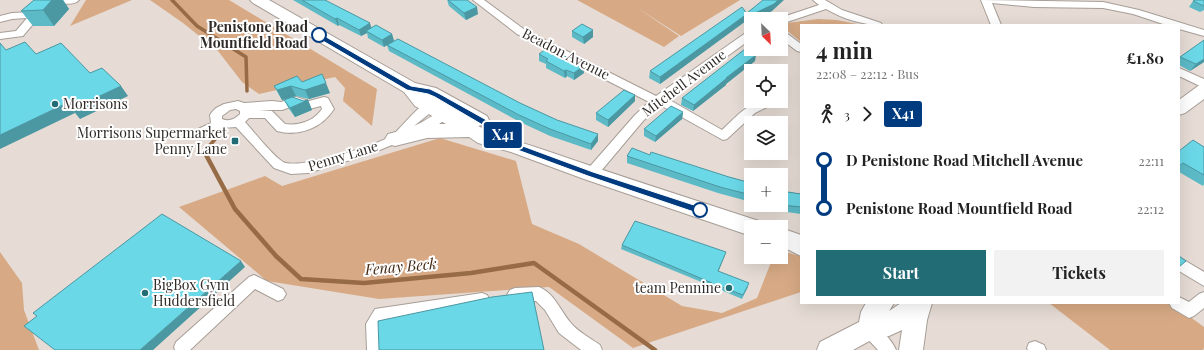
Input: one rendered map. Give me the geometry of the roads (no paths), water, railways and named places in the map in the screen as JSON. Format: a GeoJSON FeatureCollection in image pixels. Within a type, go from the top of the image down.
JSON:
{"type":"FeatureCollection","features":[{"type":"Feature","properties":{"kind":"highway"},"geometry":{"type":"LineString","coordinates":[[258,0],[410,88],[417,100],[443,107],[496,129],[517,147]]}},
{"type":"Feature","properties":{"kind":"highway"},"geometry":{"type":"LineString","coordinates":[[1180,108],[1204,89]]}},
{"type":"Feature","properties":{"kind":"highway"},"geometry":{"type":"LineString","coordinates":[[443,107],[474,132],[485,138],[517,147],[591,174],[744,225]]}},
{"type":"Feature","properties":{"kind":"highway"},"geometry":{"type":"LineString","coordinates":[[395,139],[427,131],[444,130],[474,132]]}},
{"type":"Feature","properties":{"kind":"highway"},"geometry":{"type":"LineString","coordinates":[[829,350],[874,311],[889,324],[919,304]]}},
{"type":"Feature","properties":{"kind":"highway"},"geometry":{"type":"LineString","coordinates":[[911,350],[920,304]]}},
{"type":"Feature","properties":{"kind":"street"},"geometry":{"type":"LineString","coordinates":[[0,36],[18,34],[36,15],[57,1],[74,0]]}},
{"type":"Feature","properties":{"kind":"street","name":"Beadon Avenue"},"geometry":{"type":"LineString","coordinates":[[478,0],[521,32],[658,100],[723,136],[755,108]]}},
{"type":"Feature","properties":{"kind":"street"},"geometry":{"type":"LineString","coordinates":[[996,24],[987,0],[1034,4],[1066,2],[1103,5],[1135,12],[1175,24]]}},
{"type":"Feature","properties":{"kind":"street"},"geometry":{"type":"LineString","coordinates":[[788,18],[822,3],[853,17],[874,24]]}},
{"type":"Feature","properties":{"kind":"street"},"geometry":{"type":"LineString","coordinates":[[0,19],[12,16],[36,15]]}},
{"type":"Feature","properties":{"kind":"street"},"geometry":{"type":"LineString","coordinates":[[1180,25],[1201,30]]}},
{"type":"Feature","properties":{"kind":"street","name":"Mitchell Avenue"},"geometry":{"type":"LineString","coordinates":[[591,174],[639,118],[658,100],[744,39]]}},
{"type":"Feature","properties":{"kind":"street"},"geometry":{"type":"LineString","coordinates":[[788,39],[800,48]]}},
{"type":"Feature","properties":{"kind":"street"},"geometry":{"type":"LineString","coordinates":[[1180,73],[1204,89]]}},
{"type":"Feature","properties":{"kind":"street"},"geometry":{"type":"LineString","coordinates":[[243,114],[238,105],[225,108],[218,112],[218,121],[229,124],[243,114],[272,105],[282,106],[296,100],[309,105],[324,101],[328,109],[325,116],[312,124],[294,130],[281,128],[268,114],[243,114]]}},
{"type":"Feature","properties":{"kind":"street","name":"Penny Lane"},"geometry":{"type":"LineString","coordinates":[[243,114],[279,165],[292,169],[308,168],[366,151],[429,125],[443,107]]}},
{"type":"Feature","properties":{"kind":"street"},"geometry":{"type":"LineString","coordinates":[[1180,264],[1204,280]]}},
{"type":"Feature","properties":{"kind":"street"},"geometry":{"type":"LineString","coordinates":[[183,349],[254,281],[278,294]]}},
{"type":"Feature","properties":{"kind":"street"},"geometry":{"type":"LineString","coordinates":[[375,350],[374,324],[380,314],[527,294],[539,294],[550,305],[565,328],[594,350]]}},
{"type":"Feature","properties":{"kind":"street"},"geometry":{"type":"LineString","coordinates":[[1179,304],[1190,311],[1204,299]]}},
{"type":"Feature","properties":{"kind":"street"},"geometry":{"type":"LineString","coordinates":[[874,311],[888,350]]}},
{"type":"Feature","properties":{"kind":"waterway","name":"Fenay Beck"},"geometry":{"type":"LineString","coordinates":[[172,0],[197,26],[246,57],[247,91]]}},
{"type":"Feature","properties":{"kind":"waterway","name":"Fenay Beck"},"geometry":{"type":"LineString","coordinates":[[205,154],[204,152],[217,137]]}},
{"type":"Feature","properties":{"kind":"waterway","name":"Fenay Beck"},"geometry":{"type":"LineString","coordinates":[[205,153],[235,209],[276,256],[301,279],[364,283],[471,273],[534,263],[655,350]]}},
{"type":"Feature","properties":{"kind":"place","name":"Penistone Road Mountfield Road"},"geometry":{"type":"Point","coordinates":[319,35]}},
{"type":"Feature","properties":{"kind":"place","name":"Morrisons"},"geometry":{"type":"Point","coordinates":[55,104]}},
{"type":"Feature","properties":{"kind":"place","name":"Morrisons Supermarket Penny Lane"},"geometry":{"type":"Point","coordinates":[235,141]}},
{"type":"Feature","properties":{"kind":"place","name":"team Pennine"},"geometry":{"type":"Point","coordinates":[729,288]}},
{"type":"Feature","properties":{"kind":"place","name":"BigBox Gym Huddersfield"},"geometry":{"type":"Point","coordinates":[145,293]}}]}
